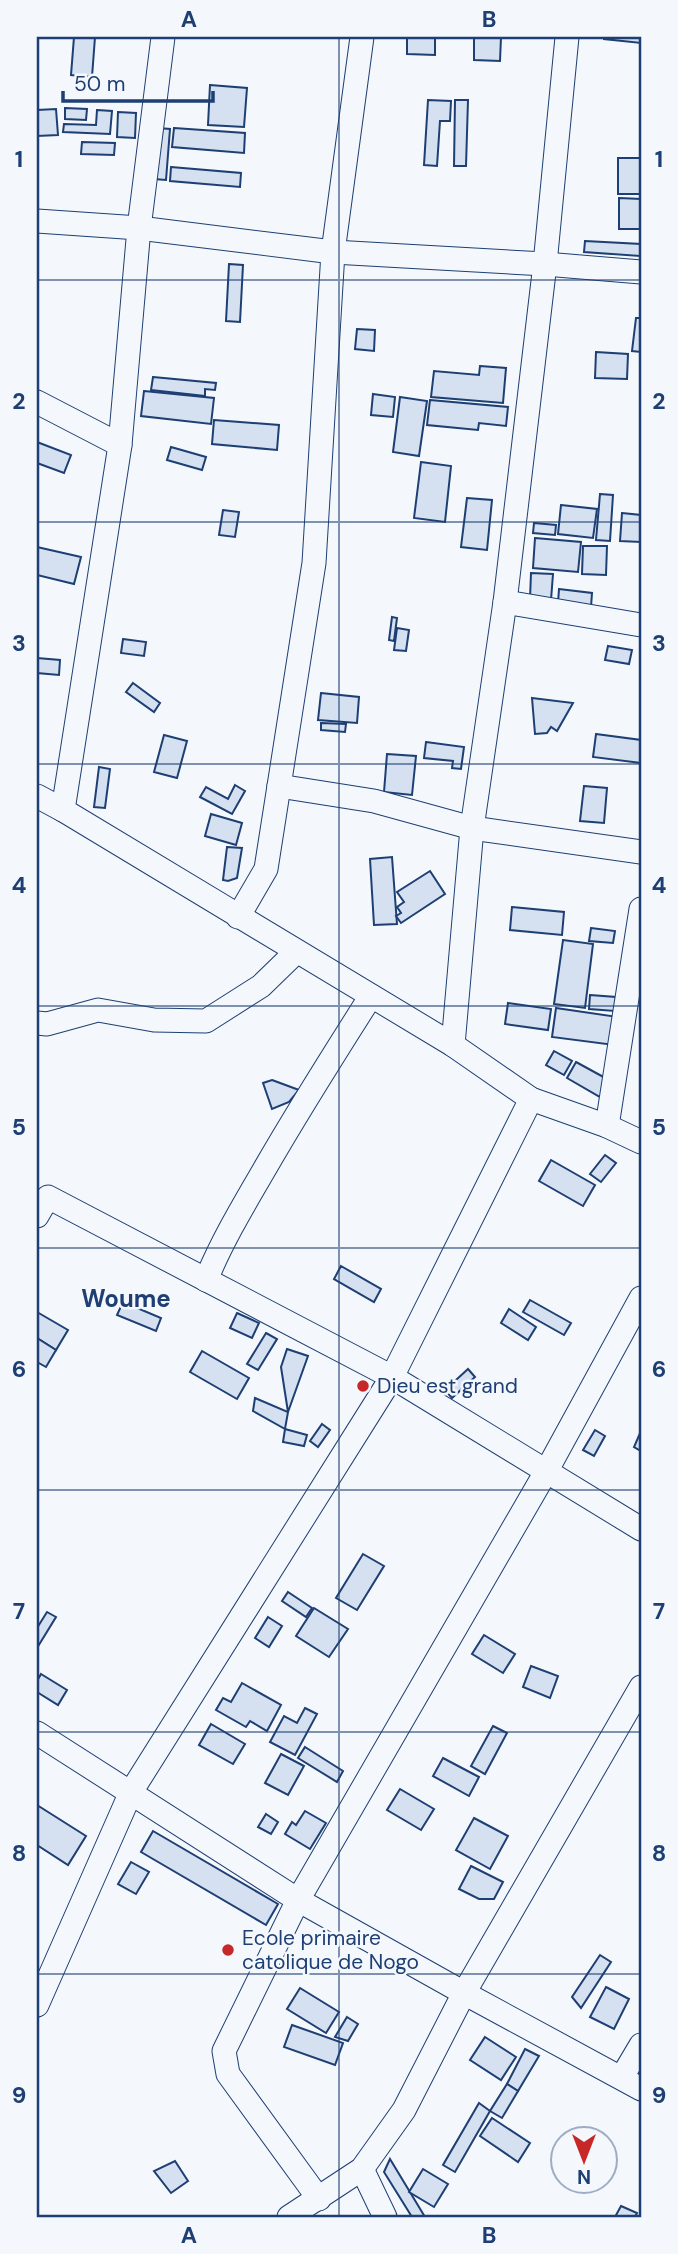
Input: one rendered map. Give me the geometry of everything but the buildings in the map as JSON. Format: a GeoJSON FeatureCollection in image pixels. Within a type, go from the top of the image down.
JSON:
{"type":"FeatureCollection","features":[{"type":"Feature","properties":{"kind":"street"},"geometry":{"type":"LineString","coordinates":[[63,810],[120,445],[139,228],[163,37]]}},
{"type":"Feature","properties":{"kind":"street"},"geometry":{"type":"LineString","coordinates":[[238,917],[267,869],[314,563],[333,252],[362,37]]}},
{"type":"Feature","properties":{"kind":"street"},"geometry":{"type":"LineString","coordinates":[[453,1045],[472,828],[505,602],[545,264],[568,37]]}},
{"type":"Feature","properties":{"kind":"street"},"geometry":{"type":"LineString","coordinates":[[37,221],[139,228],[333,252],[641,272]]}},
{"type":"Feature","properties":{"kind":"street"},"geometry":{"type":"LineString","coordinates":[[37,402],[120,445]]}},
{"type":"Feature","properties":{"kind":"street"},"geometry":{"type":"LineString","coordinates":[[505,602],[641,625]]}},
{"type":"Feature","properties":{"kind":"street"},"geometry":{"type":"LineString","coordinates":[[279,786],[374,802],[472,828],[641,852]]}},
{"type":"Feature","properties":{"kind":"street"},"geometry":{"type":"LineString","coordinates":[[37,796],[453,1045],[531,1099],[607,1126],[641,1142]]}},
{"type":"Feature","properties":{"kind":"street"},"geometry":{"type":"LineString","coordinates":[[607,1126],[641,909]]}},
{"type":"Feature","properties":{"kind":"street"},"geometry":{"type":"LineString","coordinates":[[37,1023],[47,1024],[99,1010],[154,1020],[206,1021],[261,986],[296,952]]}},
{"type":"Feature","properties":{"kind":"street"},"geometry":{"type":"LineString","coordinates":[[206,1280],[219,1248],[247,1198],[371,996]]}},
{"type":"Feature","properties":{"kind":"street"},"geometry":{"type":"LineString","coordinates":[[37,2005],[131,1792],[393,1377],[531,1099]]}},
{"type":"Feature","properties":{"kind":"street"},"geometry":{"type":"LineString","coordinates":[[37,1216],[48,1197],[393,1377],[641,1529]]}},
{"type":"Feature","properties":{"kind":"street"},"geometry":{"type":"LineString","coordinates":[[319,2199],[228,2074],[224,2050],[299,1900],[547,1470],[641,1298]]}},
{"type":"Feature","properties":{"kind":"street"},"geometry":{"type":"LineString","coordinates":[[289,2217],[362,2169],[404,2110],[464,1993],[641,1687]]}},
{"type":"Feature","properties":{"kind":"street"},"geometry":{"type":"LineString","coordinates":[[37,1733],[299,1900],[631,2083],[641,2045]]}},
{"type":"Feature","properties":{"kind":"street"},"geometry":{"type":"LineString","coordinates":[[362,2169],[385,2217]]}},
{"type":"Feature","properties":{"kind":"place","name":"Dieu est grand"},"geometry":{"type":"Point","coordinates":[363,1386]}},
{"type":"Feature","properties":{"kind":"place","name":"Ecole primaire catolique de Nogo"},"geometry":{"type":"Point","coordinates":[228,1950]}},
{"type":"Feature","properties":{"kind":"district","name":"Woume"},"geometry":{"type":"Point","coordinates":[126,1298]}}]}
